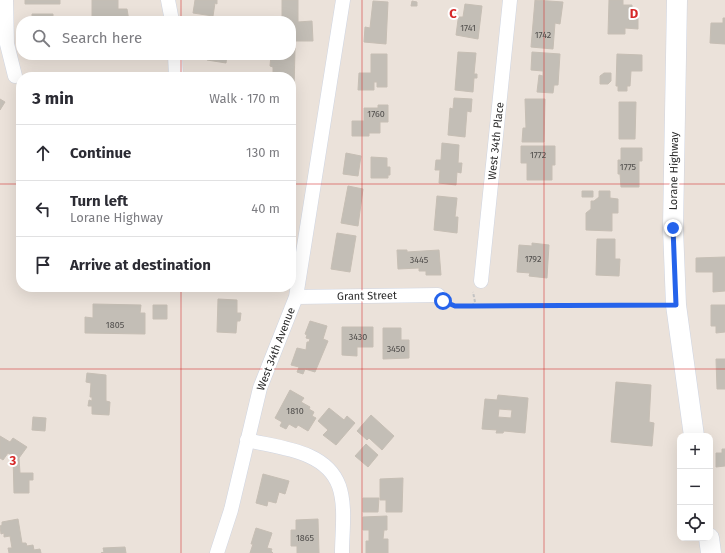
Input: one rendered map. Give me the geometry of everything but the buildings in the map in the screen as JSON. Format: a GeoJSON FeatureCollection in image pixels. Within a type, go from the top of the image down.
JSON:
{"type":"FeatureCollection","features":[{"type":"Feature","properties":{"kind":"street"},"geometry":{"type":"LineString","coordinates":[[6,0],[7,44],[15,76]]}},
{"type":"Feature","properties":{"kind":"street"},"geometry":{"type":"LineString","coordinates":[[168,0],[171,16]]}},
{"type":"Feature","properties":{"kind":"street","name":"West 34th Avenue"},"geometry":{"type":"LineString","coordinates":[[217,553],[231,510],[260,388],[296,297],[343,0]]}},
{"type":"Feature","properties":{"kind":"street","name":"West 34th Place"},"geometry":{"type":"LineString","coordinates":[[482,281],[510,0]]}},
{"type":"Feature","properties":{"kind":"street","name":"Lorane Highway"},"geometry":{"type":"LineString","coordinates":[[677,0],[673,228],[676,305],[694,433]]}},
{"type":"Feature","properties":{"kind":"street"},"geometry":{"type":"LineString","coordinates":[[175,60],[176,72]]}},
{"type":"Feature","properties":{"kind":"street","name":"Grant Street"},"geometry":{"type":"LineString","coordinates":[[296,297],[438,295]]}},
{"type":"Feature","properties":{"kind":"street"},"geometry":{"type":"LineString","coordinates":[[247,440],[306,454],[320,461],[331,471],[339,486],[342,505],[342,553]]}},
{"type":"Feature","properties":{"kind":"street"},"geometry":{"type":"LineString","coordinates":[[709,541],[711,553]]}},
{"type":"Feature","properties":{"kind":"path"},"geometry":{"type":"LineString","coordinates":[[438,295],[443,301],[458,306],[676,305]]}},
{"type":"Feature","properties":{"kind":"route"},"geometry":{"type":"LineString","coordinates":[[443,301],[455,306],[676,305],[673,228]]}}]}
